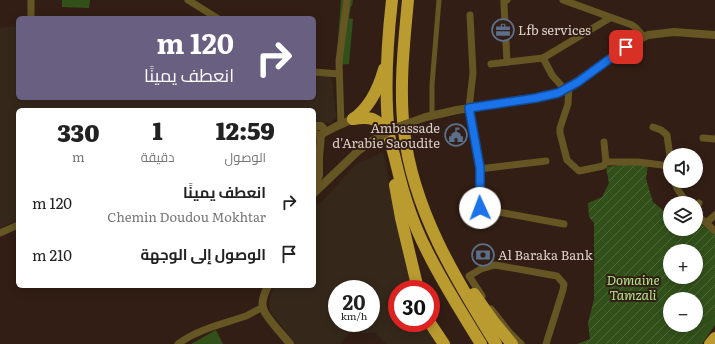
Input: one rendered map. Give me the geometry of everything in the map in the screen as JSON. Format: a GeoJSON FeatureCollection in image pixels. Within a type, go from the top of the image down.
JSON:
{"type":"FeatureCollection","features":[{"type":"Feature","properties":{"kind":"highway"},"geometry":{"type":"LineString","coordinates":[[392,0],[388,44],[387,79],[389,135],[393,179],[416,280]]}},
{"type":"Feature","properties":{"kind":"highway"},"geometry":{"type":"LineString","coordinates":[[408,0],[403,47],[402,88],[404,130],[410,163],[424,211],[446,261],[507,343]]}},
{"type":"Feature","properties":{"kind":"highway"},"geometry":{"type":"LineString","coordinates":[[353,119],[363,110],[378,86],[383,71],[388,44]]}},
{"type":"Feature","properties":{"kind":"highway"},"geometry":{"type":"LineString","coordinates":[[353,119],[368,118],[376,120],[389,135],[409,208],[422,242],[440,276],[481,344]]}},
{"type":"Feature","properties":{"kind":"highway"},"geometry":{"type":"LineString","coordinates":[[436,332],[444,344]]}},
{"type":"Feature","properties":{"kind":"highway"},"geometry":{"type":"LineString","coordinates":[[710,344],[715,338]]}},
{"type":"Feature","properties":{"kind":"street"},"geometry":{"type":"LineString","coordinates":[[31,0],[31,16]]}},
{"type":"Feature","properties":{"kind":"street"},"geometry":{"type":"LineString","coordinates":[[188,0],[214,16]]}},
{"type":"Feature","properties":{"kind":"street"},"geometry":{"type":"LineString","coordinates":[[338,125],[339,61],[347,0]]}},
{"type":"Feature","properties":{"kind":"street"},"geometry":{"type":"LineString","coordinates":[[429,116],[438,0]]}},
{"type":"Feature","properties":{"kind":"street"},"geometry":{"type":"LineString","coordinates":[[507,0],[504,1],[504,4],[507,62]]}},
{"type":"Feature","properties":{"kind":"street"},"geometry":{"type":"LineString","coordinates":[[563,0],[636,28],[643,36]]}},
{"type":"Feature","properties":{"kind":"street"},"geometry":{"type":"LineString","coordinates":[[470,15],[473,73],[469,108],[480,168],[480,208],[564,224]]}},
{"type":"Feature","properties":{"kind":"street"},"geometry":{"type":"LineString","coordinates":[[491,64],[543,58],[610,18]]}},
{"type":"Feature","properties":{"kind":"street"},"geometry":{"type":"LineString","coordinates":[[316,192],[346,162],[372,141],[397,127],[429,116],[543,96],[567,89],[643,36],[674,32],[715,35]]}},
{"type":"Feature","properties":{"kind":"street"},"geometry":{"type":"LineString","coordinates":[[543,58],[552,75],[567,89],[568,104],[560,128],[560,133],[567,160],[579,171],[603,166],[606,162],[638,162],[663,165]]}},
{"type":"Feature","properties":{"kind":"street"},"geometry":{"type":"LineString","coordinates":[[316,72],[339,74]]}},
{"type":"Feature","properties":{"kind":"street"},"geometry":{"type":"LineString","coordinates":[[316,184],[320,175],[317,131],[353,119]]}},
{"type":"Feature","properties":{"kind":"street"},"geometry":{"type":"LineString","coordinates":[[653,127],[661,130],[667,135],[669,148]]}},
{"type":"Feature","properties":{"kind":"street"},"geometry":{"type":"LineString","coordinates":[[703,138],[715,139]]}},
{"type":"Feature","properties":{"kind":"street"},"geometry":{"type":"LineString","coordinates":[[604,142],[606,162]]}},
{"type":"Feature","properties":{"kind":"street"},"geometry":{"type":"LineString","coordinates":[[480,168],[546,161]]}},
{"type":"Feature","properties":{"kind":"street"},"geometry":{"type":"LineString","coordinates":[[320,175],[329,172],[346,162]]}},
{"type":"Feature","properties":{"kind":"street"},"geometry":{"type":"LineString","coordinates":[[706,223],[715,215]]}},
{"type":"Feature","properties":{"kind":"street"},"geometry":{"type":"LineString","coordinates":[[703,220],[715,231]]}},
{"type":"Feature","properties":{"kind":"street"},"geometry":{"type":"LineString","coordinates":[[0,233],[16,226]]}},
{"type":"Feature","properties":{"kind":"street"},"geometry":{"type":"LineString","coordinates":[[521,344],[484,299],[469,276],[481,269],[495,264],[557,276],[564,284],[564,290],[546,344]]}},
{"type":"Feature","properties":{"kind":"street"},"geometry":{"type":"LineString","coordinates":[[267,288],[262,308],[290,344]]}},
{"type":"Feature","properties":{"kind":"street"},"geometry":{"type":"LineString","coordinates":[[178,344],[187,338],[221,324],[248,316],[262,308]]}},
{"type":"Feature","properties":{"kind":"shaded area"},"geometry":{"type":"Polygon","coordinates":[[[16,26],[16,100],[316,100],[316,73],[330,75],[336,117],[331,123],[316,123],[316,108],[16,108],[16,221],[6,225],[0,230],[0,28],[16,26]]]}},
{"type":"Feature","properties":{"kind":"shaded area"},"geometry":{"type":"Polygon","coordinates":[[[383,152],[391,193],[412,280],[388,280],[388,332],[431,332],[438,344],[386,344],[374,332],[380,332],[380,280],[328,280],[328,332],[350,332],[340,344],[296,344],[270,311],[269,300],[273,288],[316,288],[316,205],[318,205],[356,164],[383,152]]]}},
{"type":"Feature","properties":{"kind":"shaded area"},"geometry":{"type":"Polygon","coordinates":[[[360,332],[374,332],[365,334],[360,332]]]}},
{"type":"Feature","properties":{"kind":"green space"},"geometry":{"type":"Polygon","coordinates":[[[62,0],[90,0],[89,8],[62,7],[62,0]]]}},
{"type":"Feature","properties":{"kind":"green space"},"geometry":{"type":"Polygon","coordinates":[[[341,0],[353,0],[349,18],[353,19],[349,64],[336,65],[341,0]]]}},
{"type":"Feature","properties":{"kind":"green space","name":"Domaine Tamzali"},"geometry":{"type":"Polygon","coordinates":[[[624,160],[648,165],[646,179],[653,202],[663,210],[663,236],[703,236],[703,226],[715,235],[715,312],[703,328],[703,292],[663,292],[663,332],[700,332],[691,344],[577,344],[590,339],[588,323],[594,299],[594,223],[589,217],[588,203],[602,197],[609,183],[606,167],[616,166],[624,160]]]}},
{"type":"Feature","properties":{"kind":"green space"},"geometry":{"type":"Polygon","coordinates":[[[715,312],[715,325],[702,344],[691,344],[700,332],[703,332],[703,328],[715,312]]]}},
{"type":"Feature","properties":{"kind":"green space"},"geometry":{"type":"Polygon","coordinates":[[[216,330],[223,344],[191,344],[216,330]]]}},
{"type":"Feature","properties":{"kind":"place","name":"Lfb services"},"geometry":{"type":"Point","coordinates":[503,30]}},
{"type":"Feature","properties":{"kind":"place","name":"Ambassade d'Arabie Saoudite"},"geometry":{"type":"Point","coordinates":[456,135]}},
{"type":"Feature","properties":{"kind":"place","name":"Al Baraka Bank"},"geometry":{"type":"Point","coordinates":[483,255]}},
{"type":"Feature","properties":{"kind":"route"},"geometry":{"type":"LineString","coordinates":[[480,208],[480,168],[469,108],[536,98],[558,93],[578,82],[626,47]]}}]}
